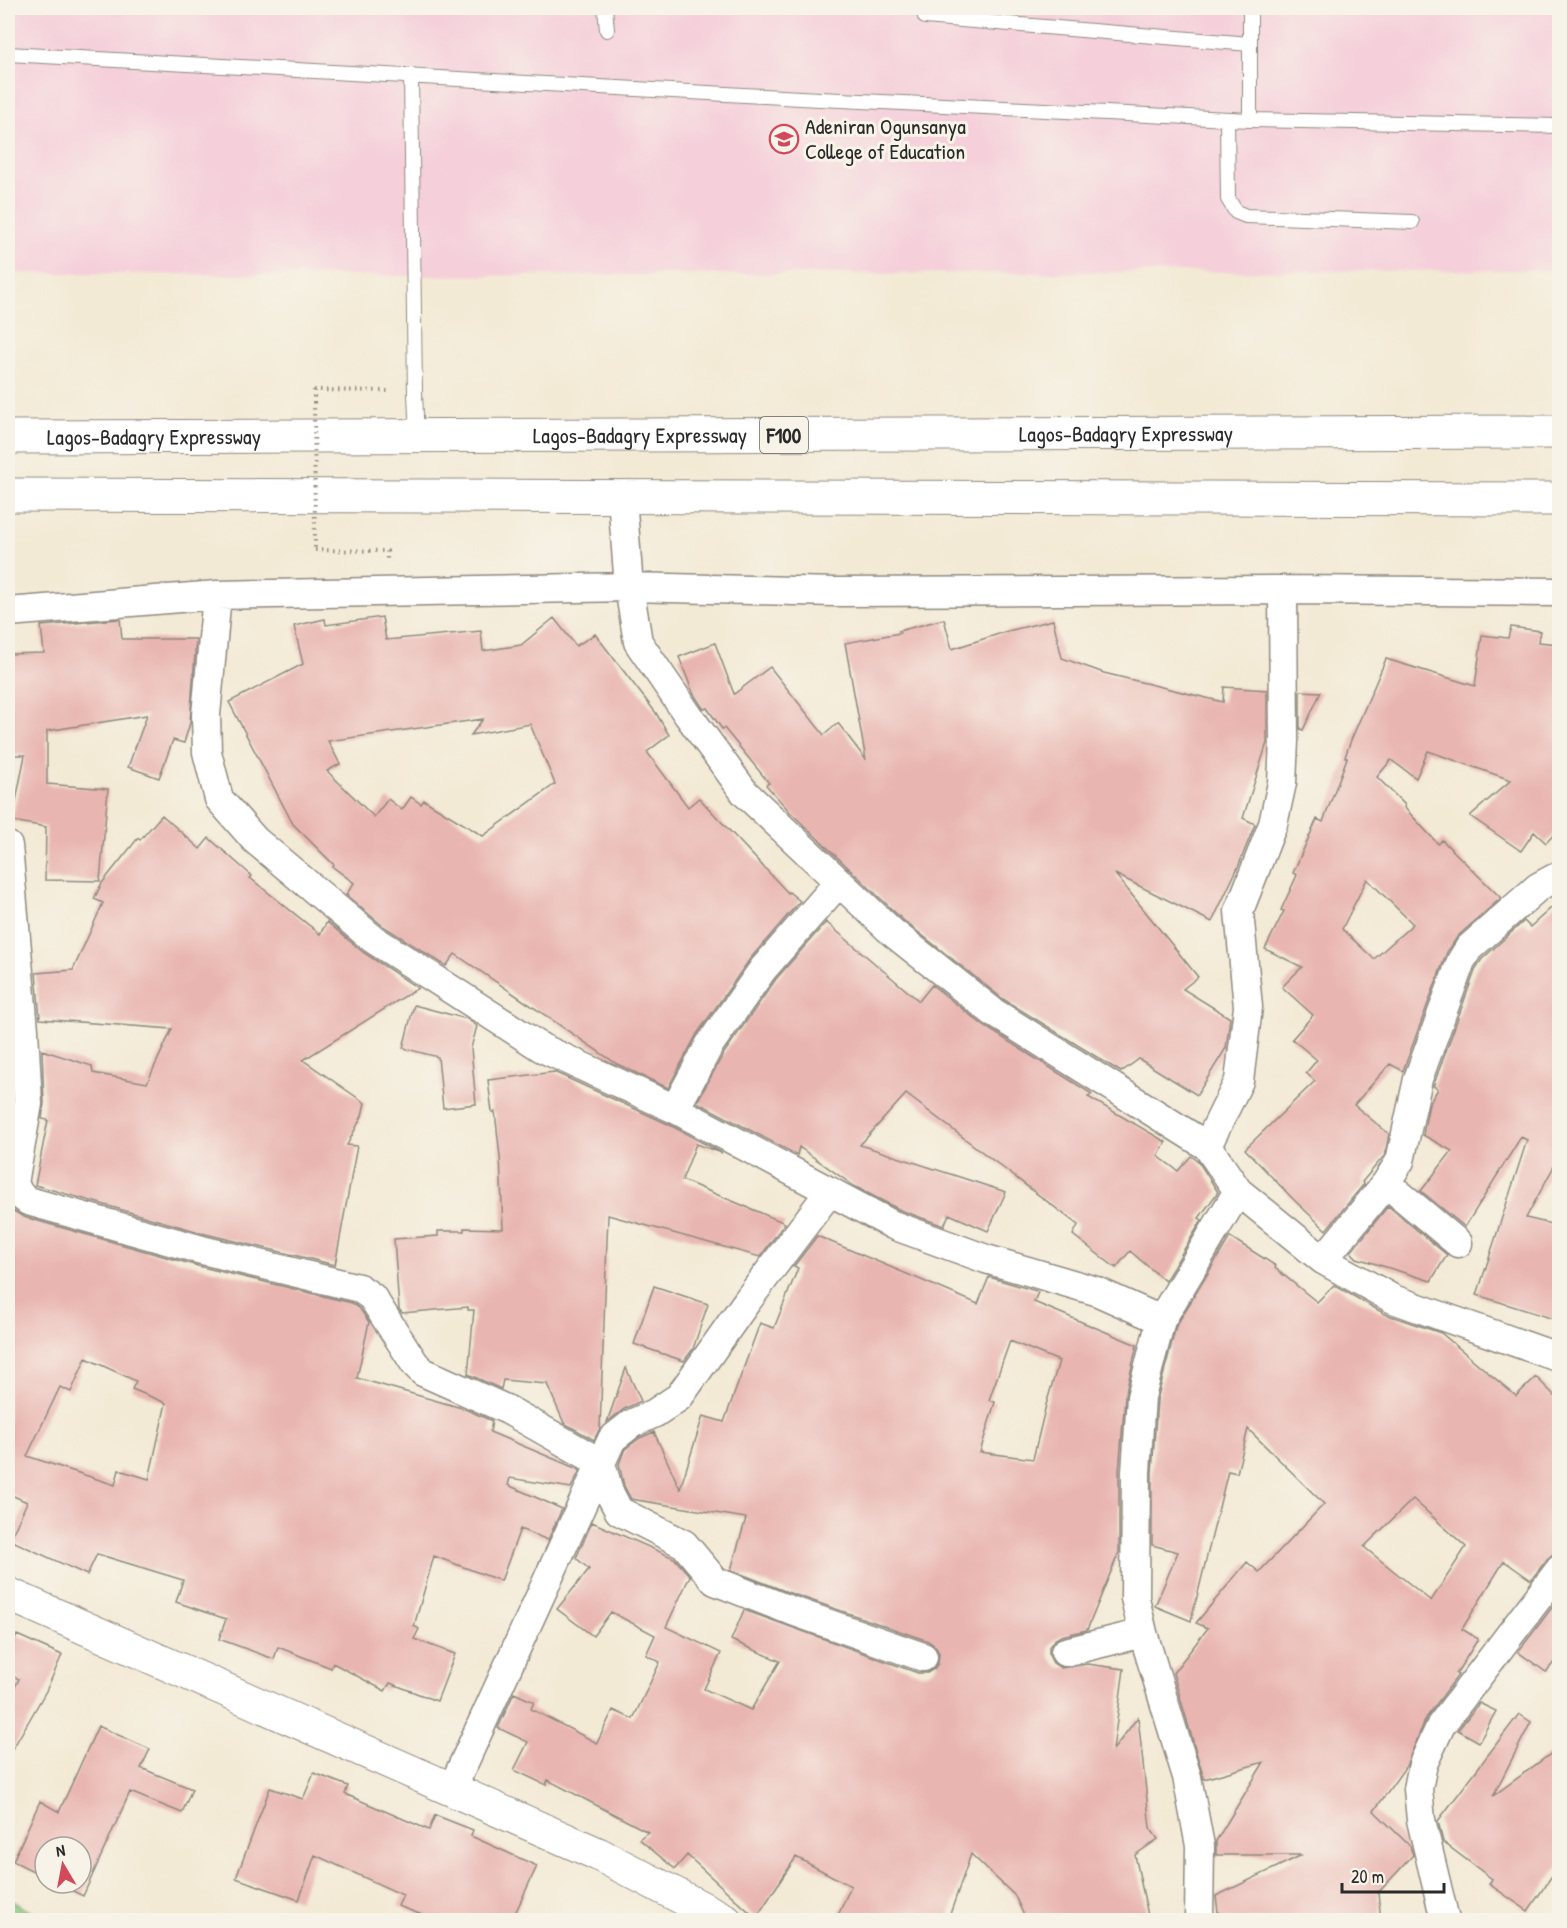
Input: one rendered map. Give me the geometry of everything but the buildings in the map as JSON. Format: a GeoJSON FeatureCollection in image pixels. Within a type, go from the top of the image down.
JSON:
{"type":"FeatureCollection","features":[{"type":"Feature","properties":{"kind":"main road","name":"Lagos-Badagry Expressway"},"geometry":{"type":"LineString","coordinates":[[8,437],[1560,432]]}},
{"type":"Feature","properties":{"kind":"main road"},"geometry":{"type":"LineString","coordinates":[[8,495],[1560,499]]}},
{"type":"Feature","properties":{"kind":"main road"},"geometry":{"type":"LineString","coordinates":[[8,1594],[598,1854],[725,1920]]}},
{"type":"Feature","properties":{"kind":"street"},"geometry":{"type":"LineString","coordinates":[[622,497],[629,587],[638,642],[746,793],[892,932],[993,1012],[1207,1146],[1238,1191],[1323,1260],[1393,1299],[1560,1358]]}},
{"type":"Feature","properties":{"kind":"street"},"geometry":{"type":"LineString","coordinates":[[8,612],[217,595],[629,587],[835,592],[1560,592]]}},
{"type":"Feature","properties":{"kind":"street"},"geometry":{"type":"LineString","coordinates":[[1207,1146],[1239,1081],[1248,1007],[1239,911],[1273,824],[1282,783],[1283,591]]}},
{"type":"Feature","properties":{"kind":"street"},"geometry":{"type":"LineString","coordinates":[[217,595],[206,716],[207,752],[219,799],[255,840],[373,939],[542,1048],[675,1109],[893,1225],[987,1259],[1096,1291],[1161,1320]]}},
{"type":"Feature","properties":{"kind":"street"},"geometry":{"type":"LineString","coordinates":[[8,846],[24,1030],[27,1104],[14,1183],[19,1194],[28,1201],[191,1247],[359,1288],[372,1297],[415,1364],[423,1372],[508,1410],[601,1463],[609,1492],[619,1511],[684,1544],[715,1581],[923,1657]]}},
{"type":"Feature","properties":{"kind":"street"},"geometry":{"type":"LineString","coordinates":[[1323,1260],[1386,1183],[1400,1161],[1418,1079],[1461,961],[1469,948],[1538,887],[1560,875]]}},
{"type":"Feature","properties":{"kind":"street"},"geometry":{"type":"LineString","coordinates":[[675,1109],[710,1044],[763,969],[839,882]]}},
{"type":"Feature","properties":{"kind":"street"},"geometry":{"type":"LineString","coordinates":[[1386,1183],[1458,1243]]}},
{"type":"Feature","properties":{"kind":"street"},"geometry":{"type":"LineString","coordinates":[[451,1791],[612,1439],[631,1424],[655,1413],[679,1397],[747,1301],[830,1191]]}},
{"type":"Feature","properties":{"kind":"street"},"geometry":{"type":"LineString","coordinates":[[1199,1920],[1200,1846],[1187,1777],[1134,1598],[1136,1472],[1141,1397],[1161,1320],[1238,1191]]}},
{"type":"Feature","properties":{"kind":"street"},"geometry":{"type":"LineString","coordinates":[[1445,1920],[1421,1820],[1418,1789],[1423,1764],[1441,1725],[1560,1569]]}},
{"type":"Feature","properties":{"kind":"street"},"geometry":{"type":"LineString","coordinates":[[1065,1652],[1143,1633]]}},
{"type":"Feature","properties":{"kind":"lane"},"geometry":{"type":"LineString","coordinates":[[604,8],[607,30]]}},
{"type":"Feature","properties":{"kind":"lane"},"geometry":{"type":"LineString","coordinates":[[1250,8],[1250,120]]}},
{"type":"Feature","properties":{"kind":"lane"},"geometry":{"type":"LineString","coordinates":[[925,18],[1250,45]]}},
{"type":"Feature","properties":{"kind":"lane"},"geometry":{"type":"LineString","coordinates":[[8,54],[1250,120],[1560,126]]}},
{"type":"Feature","properties":{"kind":"lane"},"geometry":{"type":"LineString","coordinates":[[411,75],[417,436]]}},
{"type":"Feature","properties":{"kind":"lane"},"geometry":{"type":"LineString","coordinates":[[1227,118],[1228,199],[1236,212],[1246,216],[1412,222]]}},
{"type":"Feature","properties":{"kind":"path"},"geometry":{"type":"LineString","coordinates":[[385,391],[314,390],[315,550],[387,551]]}},
{"type":"Feature","properties":{"kind":"shaded area","name":"Adeniran Ogunsanya College of Education"},"geometry":{"type":"Polygon","coordinates":[[[8,8],[1559,8],[1559,270],[414,276],[8,273],[8,8]]]}},
{"type":"Feature","properties":{"kind":"green space"},"geometry":{"type":"Polygon","coordinates":[[[8,1899],[45,1920],[8,1920],[8,1899]]]}},
{"type":"Feature","properties":{"kind":"place","name":"Adeniran Ogunsanya College of Education"},"geometry":{"type":"Point","coordinates":[784,139]}}]}
